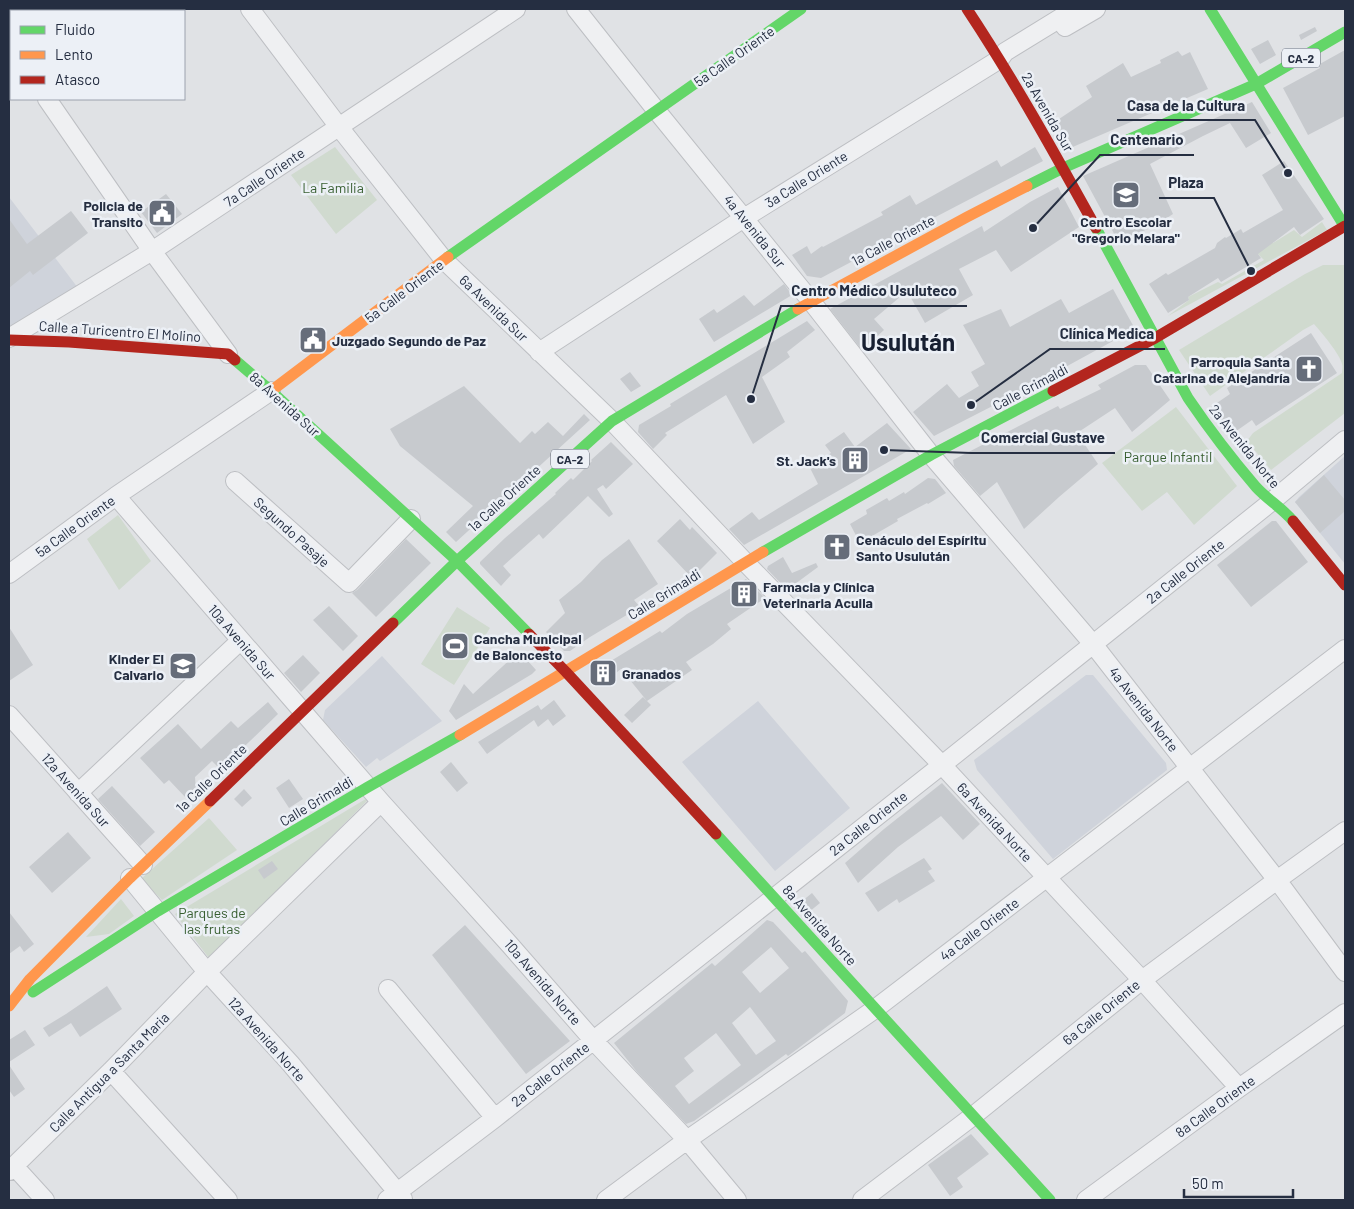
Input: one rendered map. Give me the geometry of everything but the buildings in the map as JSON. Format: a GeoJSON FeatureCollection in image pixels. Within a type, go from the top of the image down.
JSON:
{"type":"FeatureCollection","features":[{"type":"Feature","properties":{"kind":"main road","name":"5a Calle Oriente"},"geometry":{"type":"LineString","coordinates":[[271,391],[444,260],[801,9]]}},
{"type":"Feature","properties":{"kind":"main road","name":"2a Avenida Sur"},"geometry":{"type":"LineString","coordinates":[[967,9],[1000,58],[1063,168],[1155,338]]}},
{"type":"Feature","properties":{"kind":"main road"},"geometry":{"type":"LineString","coordinates":[[1210,9],[1345,227]]}},
{"type":"Feature","properties":{"kind":"main road","name":"CA-2"},"geometry":{"type":"LineString","coordinates":[[1256,84],[1345,32]]}},
{"type":"Feature","properties":{"kind":"main road","name":"1a Calle Oriente"},"geometry":{"type":"LineString","coordinates":[[9,1006],[30,979],[143,865],[456,561],[612,421],[811,301],[967,217],[1063,168],[1256,84]]}},
{"type":"Feature","properties":{"kind":"main road","name":"Calle Grimaldi"},"geometry":{"type":"LineString","coordinates":[[9,1006],[158,911],[566,672],[745,562],[932,455],[1155,338],[1345,227]]}},
{"type":"Feature","properties":{"kind":"main road","name":"2a Avenida Norte"},"geometry":{"type":"LineString","coordinates":[[1155,338],[1188,398],[1201,417],[1257,488],[1285,511],[1345,585]]}},
{"type":"Feature","properties":{"kind":"main road","name":"Calle a Turicentro El Molino"},"geometry":{"type":"LineString","coordinates":[[9,339],[228,354]]}},
{"type":"Feature","properties":{"kind":"main road","name":"8a Avenida Sur"},"geometry":{"type":"LineString","coordinates":[[228,354],[271,391],[456,561],[566,672]]}},
{"type":"Feature","properties":{"kind":"main road","name":"8a Avenida Norte"},"geometry":{"type":"LineString","coordinates":[[566,672],[774,896],[1050,1200]]}},
{"type":"Feature","properties":{"kind":"street","name":"6a Avenida Sur"},"geometry":{"type":"LineString","coordinates":[[250,9],[339,127],[444,260],[612,421],[745,562]]}},
{"type":"Feature","properties":{"kind":"street","name":"7a Calle Oriente"},"geometry":{"type":"LineString","coordinates":[[9,339],[152,251],[516,9]]}},
{"type":"Feature","properties":{"kind":"street","name":"4a Avenida Sur"},"geometry":{"type":"LineString","coordinates":[[576,9],[811,301],[932,455]]}},
{"type":"Feature","properties":{"kind":"street","name":"3a Calle Oriente"},"geometry":{"type":"LineString","coordinates":[[539,352],[744,218],[1000,58],[1005,52],[1074,9]]}},
{"type":"Feature","properties":{"kind":"street","name":"3a Calle Oriente"},"geometry":{"type":"LineString","coordinates":[[1000,58],[1018,56],[1096,9]]}},
{"type":"Feature","properties":{"kind":"street","name":"8a Avenida Sur"},"geometry":{"type":"LineString","coordinates":[[48,100],[152,251],[228,354]]}},
{"type":"Feature","properties":{"kind":"street","name":"5a Calle Oriente"},"geometry":{"type":"LineString","coordinates":[[9,574],[116,496],[271,391]]}},
{"type":"Feature","properties":{"kind":"street","name":"2a Calle Oriente"},"geometry":{"type":"LineString","coordinates":[[396,1197],[1272,502],[1345,440]]}},
{"type":"Feature","properties":{"kind":"street","name":"4a Avenida Norte"},"geometry":{"type":"LineString","coordinates":[[932,455],[1093,644],[1277,880],[1345,972]]}},
{"type":"Feature","properties":{"kind":"street","name":"Segundo Pasaje"},"geometry":{"type":"LineString","coordinates":[[235,481],[349,583],[411,519]]}},
{"type":"Feature","properties":{"kind":"street","name":"10a Avenida Sur"},"geometry":{"type":"LineString","coordinates":[[116,496],[368,787]]}},
{"type":"Feature","properties":{"kind":"street","name":"6a Avenida Norte"},"geometry":{"type":"LineString","coordinates":[[745,562],[942,765],[1142,980],[1238,1088]]}},
{"type":"Feature","properties":{"kind":"street"},"geometry":{"type":"LineString","coordinates":[[78,793],[240,641]]}},
{"type":"Feature","properties":{"kind":"street","name":"4a Calle Oriente"},"geometry":{"type":"LineString","coordinates":[[606,1200],[687,1140],[875,1009],[1345,649]]}},
{"type":"Feature","properties":{"kind":"street","name":"12a Avenida Sur"},"geometry":{"type":"LineString","coordinates":[[9,714],[143,865]]}},
{"type":"Feature","properties":{"kind":"street","name":"10a Avenida Norte"},"geometry":{"type":"LineString","coordinates":[[368,787],[593,1040],[687,1140],[737,1200]]}},
{"type":"Feature","properties":{"kind":"street","name":"Calle Antigua a Santa Maria"},"geometry":{"type":"LineString","coordinates":[[11,1168],[381,802]]}},
{"type":"Feature","properties":{"kind":"street","name":"6a Calle Oriente"},"geometry":{"type":"LineString","coordinates":[[862,1200],[973,1116],[1142,980],[1345,831]]}},
{"type":"Feature","properties":{"kind":"street","name":"12a Avenida Norte"},"geometry":{"type":"LineString","coordinates":[[130,878],[208,972],[290,1063],[396,1197]]}},
{"type":"Feature","properties":{"kind":"street"},"geometry":{"type":"LineString","coordinates":[[388,989],[495,1118]]}},
{"type":"Feature","properties":{"kind":"street","name":"8a Calle Oriente"},"geometry":{"type":"LineString","coordinates":[[1086,1200],[1238,1088],[1345,1013]]}},
{"type":"Feature","properties":{"kind":"street"},"geometry":{"type":"LineString","coordinates":[[111,1071],[228,1200]]}},
{"type":"Feature","properties":{"kind":"street"},"geometry":{"type":"LineString","coordinates":[[11,1168],[44,1200]]}},
{"type":"Feature","properties":{"kind":"shaded area"},"geometry":{"type":"Polygon","coordinates":[[[9,197],[78,288],[9,332],[9,197]]]}},
{"type":"Feature","properties":{"kind":"shaded area"},"geometry":{"type":"Polygon","coordinates":[[[1345,456],[1345,564],[1295,502],[1345,456]]]}},
{"type":"Feature","properties":{"kind":"shaded area"},"geometry":{"type":"Polygon","coordinates":[[[382,656],[442,721],[380,761],[377,758],[366,767],[323,720],[325,710],[382,656]]]}},
{"type":"Feature","properties":{"kind":"shaded area"},"geometry":{"type":"Polygon","coordinates":[[[1086,675],[1093,675],[1166,763],[1167,770],[1053,859],[977,770],[974,760],[1086,675]]]}},
{"type":"Feature","properties":{"kind":"shaded area"},"geometry":{"type":"Polygon","coordinates":[[[758,701],[850,808],[775,871],[682,762],[758,701]]]}},
{"type":"Feature","properties":{"kind":"green space","name":"La Familia"},"geometry":{"type":"Polygon","coordinates":[[[335,147],[377,200],[336,234],[291,175],[335,147]]]}},
{"type":"Feature","properties":{"kind":"green space"},"geometry":{"type":"Polygon","coordinates":[[[1322,222],[1327,230],[1168,316],[1189,300],[1188,297],[1218,282],[1222,284],[1264,260],[1257,253],[1270,240],[1273,243],[1294,230],[1302,237],[1322,222]]]}},
{"type":"Feature","properties":{"kind":"green space"},"geometry":{"type":"Polygon","coordinates":[[[1323,265],[1345,265],[1345,413],[1271,470],[1247,441],[1253,433],[1342,373],[1341,360],[1330,343],[1314,324],[1210,396],[1179,350],[1323,265]]]}},
{"type":"Feature","properties":{"kind":"green space","name":"Parque Infantil"},"geometry":{"type":"Polygon","coordinates":[[[1176,407],[1237,486],[1194,525],[1167,492],[1142,511],[1102,463],[1176,407]]]}},
{"type":"Feature","properties":{"kind":"green space"},"geometry":{"type":"Polygon","coordinates":[[[118,515],[151,561],[119,590],[87,539],[118,515]]]}},
{"type":"Feature","properties":{"kind":"green space","name":"Cancha Municipal de Baloncesto"},"geometry":{"type":"Polygon","coordinates":[[[457,607],[490,628],[454,685],[421,664],[457,607]]]}},
{"type":"Feature","properties":{"kind":"green space","name":"Parques de las frutas"},"geometry":{"type":"Polygon","coordinates":[[[374,794],[209,958],[175,914],[374,794]]]}},
{"type":"Feature","properties":{"kind":"green space"},"geometry":{"type":"Polygon","coordinates":[[[209,818],[237,850],[162,900],[141,879],[209,818]]]}},
{"type":"Feature","properties":{"kind":"green space"},"geometry":{"type":"Polygon","coordinates":[[[121,899],[134,916],[109,934],[86,937],[121,899]]]}},
{"type":"Feature","properties":{"kind":"traffic: fast"},"geometry":{"type":"LineString","coordinates":[[448,257],[801,9]]}},
{"type":"Feature","properties":{"kind":"traffic: fast"},"geometry":{"type":"LineString","coordinates":[[1210,9],[1345,227]]}},
{"type":"Feature","properties":{"kind":"traffic: fast"},"geometry":{"type":"LineString","coordinates":[[1027,186],[1063,168],[1256,84],[1345,32]]}},
{"type":"Feature","properties":{"kind":"traffic: fast"},"geometry":{"type":"LineString","coordinates":[[1096,228],[1188,398],[1238,466],[1256,487],[1293,521]]}},
{"type":"Feature","properties":{"kind":"traffic: fast"},"geometry":{"type":"LineString","coordinates":[[393,623],[457,561],[612,421],[798,309]]}},
{"type":"Feature","properties":{"kind":"traffic: fast"},"geometry":{"type":"LineString","coordinates":[[235,360],[457,561],[529,634]]}},
{"type":"Feature","properties":{"kind":"traffic: fast"},"geometry":{"type":"LineString","coordinates":[[763,552],[931,455],[1053,391]]}},
{"type":"Feature","properties":{"kind":"traffic: fast"},"geometry":{"type":"LineString","coordinates":[[33,992],[158,911],[460,735]]}},
{"type":"Feature","properties":{"kind":"traffic: fast"},"geometry":{"type":"LineString","coordinates":[[716,834],[1050,1200]]}},
{"type":"Feature","properties":{"kind":"traffic: slow"},"geometry":{"type":"LineString","coordinates":[[798,309],[1027,186]]}},
{"type":"Feature","properties":{"kind":"traffic: slow"},"geometry":{"type":"LineString","coordinates":[[271,391],[448,257]]}},
{"type":"Feature","properties":{"kind":"traffic: slow"},"geometry":{"type":"LineString","coordinates":[[460,735],[763,552]]}},
{"type":"Feature","properties":{"kind":"traffic: slow"},"geometry":{"type":"LineString","coordinates":[[9,1006],[30,979],[130,878],[210,801]]}},
{"type":"Feature","properties":{"kind":"traffic: jam"},"geometry":{"type":"LineString","coordinates":[[967,9],[1018,90],[1096,228]]}},
{"type":"Feature","properties":{"kind":"traffic: jam"},"geometry":{"type":"LineString","coordinates":[[1053,391],[1155,338],[1345,226]]}},
{"type":"Feature","properties":{"kind":"traffic: jam"},"geometry":{"type":"LineString","coordinates":[[9,340],[69,342],[228,354],[235,360]]}},
{"type":"Feature","properties":{"kind":"traffic: jam"},"geometry":{"type":"LineString","coordinates":[[1293,521],[1345,585]]}},
{"type":"Feature","properties":{"kind":"traffic: jam"},"geometry":{"type":"LineString","coordinates":[[210,801],[393,623]]}},
{"type":"Feature","properties":{"kind":"traffic: jam"},"geometry":{"type":"LineString","coordinates":[[529,634],[716,834]]}},
{"type":"Feature","properties":{"kind":"place","name":"Casa de la Cultura"},"geometry":{"type":"Point","coordinates":[1288,173]}},
{"type":"Feature","properties":{"kind":"place","name":"Centro Escolar \"Gregorio Melara\""},"geometry":{"type":"Point","coordinates":[1126,195]}},
{"type":"Feature","properties":{"kind":"place","name":"Policia de Transito"},"geometry":{"type":"Point","coordinates":[162,213]}},
{"type":"Feature","properties":{"kind":"place","name":"Centenario"},"geometry":{"type":"Point","coordinates":[1033,228]}},
{"type":"Feature","properties":{"kind":"place","name":"Plaza"},"geometry":{"type":"Point","coordinates":[1251,271]}},
{"type":"Feature","properties":{"kind":"place","name":"Juzgado Segundo de Paz"},"geometry":{"type":"Point","coordinates":[313,340]}},
{"type":"Feature","properties":{"kind":"place","name":"Parroquia Santa Catarina de Alejandría"},"geometry":{"type":"Point","coordinates":[1309,369]}},
{"type":"Feature","properties":{"kind":"place","name":"Centro Médico Usuluteco"},"geometry":{"type":"Point","coordinates":[751,399]}},
{"type":"Feature","properties":{"kind":"place","name":"Clínica Medica"},"geometry":{"type":"Point","coordinates":[971,405]}},
{"type":"Feature","properties":{"kind":"place","name":"Comercial Gustave"},"geometry":{"type":"Point","coordinates":[884,450]}},
{"type":"Feature","properties":{"kind":"place","name":"St. Jack's"},"geometry":{"type":"Point","coordinates":[855,460]}},
{"type":"Feature","properties":{"kind":"place","name":"Cenáculo del Espíritu Santo Usulután"},"geometry":{"type":"Point","coordinates":[837,547]}},
{"type":"Feature","properties":{"kind":"place","name":"Farmacia y Clínica Veterinaria Acuila"},"geometry":{"type":"Point","coordinates":[744,594]}},
{"type":"Feature","properties":{"kind":"place","name":"Cancha Municipal de Baloncesto"},"geometry":{"type":"Point","coordinates":[455,646]}},
{"type":"Feature","properties":{"kind":"place","name":"Kinder El Calvario"},"geometry":{"type":"Point","coordinates":[183,666]}},
{"type":"Feature","properties":{"kind":"place","name":"Granados"},"geometry":{"type":"Point","coordinates":[603,673]}},
{"type":"Feature","properties":{"kind":"district","name":"Usulután"},"geometry":{"type":"Point","coordinates":[908,341]}}]}
